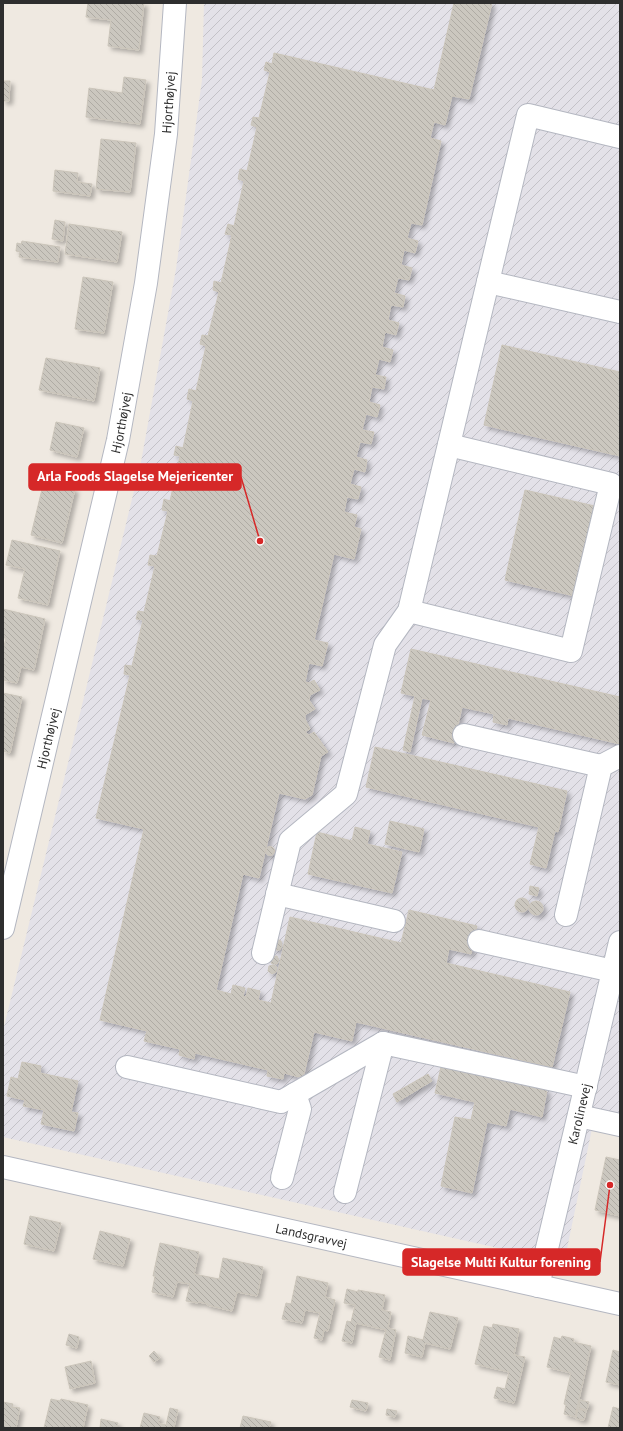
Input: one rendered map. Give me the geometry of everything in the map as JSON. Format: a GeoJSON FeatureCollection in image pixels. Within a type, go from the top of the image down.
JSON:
{"type":"FeatureCollection","features":[{"type":"Feature","properties":{"kind":"street","name":"Hjorthøjvej"},"geometry":{"type":"LineString","coordinates":[[3,928],[118,440],[146,283],[166,134],[175,3]]}},
{"type":"Feature","properties":{"kind":"street"},"geometry":{"type":"LineString","coordinates":[[263,954],[290,841],[346,794],[385,645],[409,611],[528,115],[620,137]]}},
{"type":"Feature","properties":{"kind":"street"},"geometry":{"type":"LineString","coordinates":[[488,282],[620,312]]}},
{"type":"Feature","properties":{"kind":"street"},"geometry":{"type":"LineString","coordinates":[[409,611],[571,651],[610,484],[449,445]]}},
{"type":"Feature","properties":{"kind":"street"},"geometry":{"type":"LineString","coordinates":[[464,734],[611,761],[566,916]]}},
{"type":"Feature","properties":{"kind":"street"},"geometry":{"type":"LineString","coordinates":[[277,894],[394,921]]}},
{"type":"Feature","properties":{"kind":"street"},"geometry":{"type":"LineString","coordinates":[[479,941],[613,971]]}},
{"type":"Feature","properties":{"kind":"street","name":"Karolinevej"},"geometry":{"type":"LineString","coordinates":[[538,1286],[620,942]]}},
{"type":"Feature","properties":{"kind":"street"},"geometry":{"type":"LineString","coordinates":[[127,1067],[281,1102],[382,1043],[586,1087]]}},
{"type":"Feature","properties":{"kind":"street"},"geometry":{"type":"LineString","coordinates":[[345,1192],[382,1043]]}},
{"type":"Feature","properties":{"kind":"street"},"geometry":{"type":"LineString","coordinates":[[282,1178],[300,1109],[295,1094]]}},
{"type":"Feature","properties":{"kind":"street"},"geometry":{"type":"LineString","coordinates":[[579,1116],[620,1125]]}},
{"type":"Feature","properties":{"kind":"street","name":"Landsgravvej"},"geometry":{"type":"LineString","coordinates":[[3,1166],[620,1304]]}},
{"type":"Feature","properties":{"kind":"shaded area"},"geometry":{"type":"Polygon","coordinates":[[[204,3],[620,3],[620,1124],[594,1119],[564,1263],[3,1137],[3,1031],[141,462],[176,269],[202,80],[204,3]]]}},
{"type":"Feature","properties":{"kind":"building"},"geometry":{"type":"Polygon","coordinates":[[[88,3],[144,3],[139,50],[108,46],[111,20],[86,17],[88,3]]]}},
{"type":"Feature","properties":{"kind":"building"},"geometry":{"type":"Polygon","coordinates":[[[454,3],[492,3],[469,99],[452,96],[445,125],[434,122],[430,138],[441,141],[422,225],[411,223],[407,238],[418,241],[415,253],[404,250],[401,265],[412,268],[409,280],[398,278],[394,293],[405,296],[403,307],[391,305],[388,320],[399,323],[396,335],[385,332],[382,347],[393,350],[390,362],[379,359],[375,375],[386,377],[384,389],[372,387],[369,402],[380,405],[377,417],[366,414],[362,430],[374,432],[371,444],[360,442],[356,457],[367,460],[365,472],[354,469],[350,484],[361,487],[358,499],[347,497],[344,512],[357,515],[354,527],[361,529],[354,559],[334,554],[314,640],[328,643],[322,666],[309,663],[305,682],[309,683],[314,680],[320,690],[310,695],[309,700],[315,709],[305,715],[305,719],[310,729],[305,732],[309,735],[314,732],[328,752],[321,756],[312,795],[305,799],[279,793],[259,878],[243,874],[216,990],[231,994],[233,985],[245,988],[243,996],[246,997],[248,988],[260,991],[258,1000],[271,1003],[290,917],[401,943],[409,910],[477,926],[471,954],[449,949],[446,963],[570,992],[552,1067],[356,1022],[352,1041],[314,1032],[303,1078],[284,1073],[283,1079],[267,1076],[268,1070],[195,1053],[194,1059],[179,1055],[180,1049],[144,1041],[147,1031],[100,1020],[144,829],[96,818],[130,675],[124,674],[125,665],[132,666],[143,620],[136,619],[138,611],[144,612],[155,566],[148,565],[150,555],[157,556],[168,511],[162,510],[164,499],[170,501],[180,456],[174,455],[176,446],[183,448],[193,401],[187,399],[189,389],[196,391],[206,346],[200,344],[202,335],[208,336],[219,292],[213,290],[214,281],[221,283],[232,235],[225,234],[228,224],[234,226],[244,181],[238,179],[240,169],[247,171],[257,127],[251,125],[253,117],[259,118],[270,72],[264,70],[266,62],[272,64],[274,53],[434,90],[454,3]]]}},
{"type":"Feature","properties":{"kind":"building"},"geometry":{"type":"Polygon","coordinates":[[[124,77],[146,80],[140,124],[86,117],[89,88],[122,93],[124,77]]]}},
{"type":"Feature","properties":{"kind":"building"},"geometry":{"type":"Polygon","coordinates":[[[3,81],[10,81],[9,101],[3,101],[3,81]]]}},
{"type":"Feature","properties":{"kind":"building"},"geometry":{"type":"Polygon","coordinates":[[[101,139],[136,143],[130,192],[96,189],[101,139]]]}},
{"type":"Feature","properties":{"kind":"building"},"geometry":{"type":"Polygon","coordinates":[[[55,170],[78,173],[77,182],[92,184],[90,196],[53,191],[55,170]]]}},
{"type":"Feature","properties":{"kind":"building"},"geometry":{"type":"Polygon","coordinates":[[[55,220],[65,222],[63,241],[52,239],[55,220]]]}},
{"type":"Feature","properties":{"kind":"building"},"geometry":{"type":"Polygon","coordinates":[[[69,224],[122,232],[117,262],[65,254],[69,224]]]}},
{"type":"Feature","properties":{"kind":"building"},"geometry":{"type":"Polygon","coordinates":[[[22,241],[60,247],[58,262],[19,257],[20,252],[16,251],[17,243],[21,244],[22,241]]]}},
{"type":"Feature","properties":{"kind":"building"},"geometry":{"type":"Polygon","coordinates":[[[83,277],[113,282],[104,333],[75,329],[83,277]]]}},
{"type":"Feature","properties":{"kind":"building"},"geometry":{"type":"Polygon","coordinates":[[[502,345],[620,372],[620,456],[484,425],[502,345]]]}},
{"type":"Feature","properties":{"kind":"building"},"geometry":{"type":"Polygon","coordinates":[[[46,358],[100,368],[94,401],[39,390],[46,358]]]}},
{"type":"Feature","properties":{"kind":"building"},"geometry":{"type":"Polygon","coordinates":[[[56,422],[84,428],[77,457],[50,450],[56,422]]]}},
{"type":"Feature","properties":{"kind":"building"},"geometry":{"type":"Polygon","coordinates":[[[44,481],[75,489],[62,543],[31,535],[44,481]]]}},
{"type":"Feature","properties":{"kind":"building"},"geometry":{"type":"Polygon","coordinates":[[[525,490],[599,507],[579,597],[505,580],[525,490]]]}},
{"type":"Feature","properties":{"kind":"building"},"geometry":{"type":"Polygon","coordinates":[[[12,540],[60,551],[48,605],[18,598],[25,569],[6,565],[12,540]]]}},
{"type":"Feature","properties":{"kind":"building"},"geometry":{"type":"Polygon","coordinates":[[[3,609],[45,619],[34,670],[21,667],[17,683],[3,680],[3,650],[6,638],[3,638],[3,609]]]}},
{"type":"Feature","properties":{"kind":"building"},"geometry":{"type":"Polygon","coordinates":[[[411,649],[620,697],[620,744],[508,718],[507,725],[493,722],[494,714],[462,707],[454,743],[422,735],[431,700],[422,698],[410,752],[403,750],[415,696],[401,693],[411,649]]]}},
{"type":"Feature","properties":{"kind":"building"},"geometry":{"type":"Polygon","coordinates":[[[3,693],[22,697],[10,753],[3,751],[3,693]]]}},
{"type":"Feature","properties":{"kind":"building"},"geometry":{"type":"Polygon","coordinates":[[[375,747],[567,791],[558,832],[555,831],[546,868],[530,864],[539,827],[366,787],[375,747]]]}},
{"type":"Feature","properties":{"kind":"building"},"geometry":{"type":"Polygon","coordinates":[[[390,821],[424,829],[419,852],[385,844],[390,821]]]}},
{"type":"Feature","properties":{"kind":"building"},"geometry":{"type":"Polygon","coordinates":[[[355,827],[370,831],[367,844],[402,852],[392,893],[308,874],[317,832],[352,841],[355,827]]]}},
{"type":"Feature","properties":{"kind":"building"},"geometry":{"type":"Polygon","coordinates":[[[268,847],[272,847],[274,851],[272,855],[268,855],[266,853],[266,849],[268,847]]]}},
{"type":"Feature","properties":{"kind":"building"},"geometry":{"type":"Polygon","coordinates":[[[530,886],[539,888],[537,896],[529,894],[530,886]]]}},
{"type":"Feature","properties":{"kind":"building"},"geometry":{"type":"Polygon","coordinates":[[[519,898],[525,898],[529,902],[529,908],[525,912],[519,912],[515,908],[515,902],[519,898]]]}},
{"type":"Feature","properties":{"kind":"building"},"geometry":{"type":"Polygon","coordinates":[[[533,901],[539,901],[543,905],[543,911],[539,915],[533,915],[529,911],[529,905],[533,901]]]}},
{"type":"Feature","properties":{"kind":"building"},"geometry":{"type":"Polygon","coordinates":[[[277,939],[281,941],[282,946],[280,950],[273,949],[277,939]]]}},
{"type":"Feature","properties":{"kind":"building"},"geometry":{"type":"Polygon","coordinates":[[[277,956],[279,960],[277,964],[273,964],[271,963],[271,958],[277,956]]]}},
{"type":"Feature","properties":{"kind":"building"},"geometry":{"type":"Polygon","coordinates":[[[273,965],[277,967],[276,972],[272,974],[268,971],[269,966],[273,965]]]}},
{"type":"Feature","properties":{"kind":"building"},"geometry":{"type":"Polygon","coordinates":[[[22,1062],[41,1066],[40,1073],[78,1081],[71,1112],[78,1113],[74,1131],[41,1124],[44,1110],[23,1106],[25,1100],[7,1096],[11,1077],[18,1079],[22,1062]]]}},
{"type":"Feature","properties":{"kind":"building"},"geometry":{"type":"Polygon","coordinates":[[[441,1067],[547,1090],[542,1117],[510,1109],[506,1126],[487,1122],[472,1193],[441,1186],[455,1117],[471,1120],[475,1102],[435,1093],[441,1067]]]}},
{"type":"Feature","properties":{"kind":"building"},"geometry":{"type":"Polygon","coordinates":[[[428,1074],[432,1081],[397,1102],[393,1094],[428,1074]]]}},
{"type":"Feature","properties":{"kind":"building"},"geometry":{"type":"Polygon","coordinates":[[[606,1157],[620,1160],[620,1216],[595,1210],[606,1157]]]}},
{"type":"Feature","properties":{"kind":"building"},"geometry":{"type":"Polygon","coordinates":[[[30,1216],[61,1223],[54,1251],[24,1244],[30,1216]]]}},
{"type":"Feature","properties":{"kind":"building"},"geometry":{"type":"Polygon","coordinates":[[[100,1231],[130,1239],[123,1266],[93,1259],[100,1231]]]}},
{"type":"Feature","properties":{"kind":"building"},"geometry":{"type":"Polygon","coordinates":[[[160,1243],[199,1252],[194,1274],[219,1279],[223,1258],[263,1267],[257,1296],[237,1292],[232,1311],[199,1302],[186,1301],[190,1284],[177,1282],[173,1297],[152,1292],[155,1276],[153,1276],[160,1243]]]}},
{"type":"Feature","properties":{"kind":"building"},"geometry":{"type":"Polygon","coordinates":[[[297,1276],[328,1283],[325,1297],[335,1300],[328,1331],[324,1330],[322,1340],[314,1338],[320,1313],[305,1310],[302,1323],[282,1319],[286,1303],[291,1304],[297,1276]]]}},
{"type":"Feature","properties":{"kind":"building"},"geometry":{"type":"Polygon","coordinates":[[[347,1289],[358,1292],[358,1290],[385,1295],[382,1310],[391,1312],[388,1328],[396,1330],[390,1360],[379,1357],[386,1330],[356,1323],[352,1343],[342,1341],[347,1321],[351,1322],[355,1305],[344,1303],[347,1289]]]}},
{"type":"Feature","properties":{"kind":"building"},"geometry":{"type":"Polygon","coordinates":[[[430,1312],[458,1318],[450,1349],[425,1343],[422,1357],[405,1353],[408,1336],[423,1340],[430,1312]]]}},
{"type":"Feature","properties":{"kind":"building"},"geometry":{"type":"Polygon","coordinates":[[[493,1324],[519,1329],[514,1355],[525,1357],[514,1403],[494,1398],[497,1387],[505,1389],[509,1372],[475,1364],[484,1326],[492,1328],[493,1324]]]}},
{"type":"Feature","properties":{"kind":"building"},"geometry":{"type":"Polygon","coordinates":[[[69,1334],[79,1337],[77,1348],[66,1345],[69,1334]]]}},
{"type":"Feature","properties":{"kind":"building"},"geometry":{"type":"Polygon","coordinates":[[[562,1336],[574,1339],[573,1342],[591,1346],[575,1417],[564,1414],[566,1405],[564,1404],[571,1373],[547,1367],[554,1337],[561,1339],[562,1336]]]}},
{"type":"Feature","properties":{"kind":"building"},"geometry":{"type":"Polygon","coordinates":[[[613,1350],[620,1352],[620,1385],[606,1382],[613,1350]]]}},
{"type":"Feature","properties":{"kind":"building"},"geometry":{"type":"Polygon","coordinates":[[[154,1351],[160,1358],[154,1362],[149,1356],[154,1351]]]}},
{"type":"Feature","properties":{"kind":"building"},"geometry":{"type":"Polygon","coordinates":[[[91,1361],[95,1383],[70,1389],[65,1367],[91,1361]]]}},
{"type":"Feature","properties":{"kind":"building"},"geometry":{"type":"Polygon","coordinates":[[[51,1399],[60,1401],[61,1399],[88,1405],[83,1428],[44,1428],[51,1399]]]}},
{"type":"Feature","properties":{"kind":"building"},"geometry":{"type":"Polygon","coordinates":[[[352,1400],[368,1403],[366,1411],[350,1407],[352,1400]]]}},
{"type":"Feature","properties":{"kind":"building"},"geometry":{"type":"Polygon","coordinates":[[[580,1400],[589,1402],[587,1410],[579,1408],[580,1400]]]}},
{"type":"Feature","properties":{"kind":"building"},"geometry":{"type":"Polygon","coordinates":[[[3,1402],[13,1404],[12,1407],[20,1408],[16,1428],[3,1428],[3,1402]]]}},
{"type":"Feature","properties":{"kind":"building"},"geometry":{"type":"Polygon","coordinates":[[[613,1407],[620,1409],[620,1428],[608,1428],[613,1407]]]}},
{"type":"Feature","properties":{"kind":"building"},"geometry":{"type":"Polygon","coordinates":[[[170,1408],[178,1410],[174,1427],[176,1428],[140,1428],[144,1413],[160,1417],[158,1423],[166,1425],[170,1408]]]}},
{"type":"Feature","properties":{"kind":"building"},"geometry":{"type":"Polygon","coordinates":[[[387,1409],[397,1411],[395,1417],[386,1415],[387,1409]]]}},
{"type":"Feature","properties":{"kind":"building"},"geometry":{"type":"Polygon","coordinates":[[[578,1409],[586,1411],[584,1420],[576,1419],[578,1409]]]}},
{"type":"Feature","properties":{"kind":"building"},"geometry":{"type":"Polygon","coordinates":[[[243,1416],[271,1422],[269,1428],[240,1428],[243,1416]]]}},
{"type":"Feature","properties":{"kind":"building"},"geometry":{"type":"Polygon","coordinates":[[[101,1419],[118,1423],[117,1428],[100,1428],[101,1419]]]}},
{"type":"Feature","properties":{"kind":"place","name":"Arla Foods Slagelse Mejericenter"},"geometry":{"type":"Point","coordinates":[260,541]}},
{"type":"Feature","properties":{"kind":"place","name":"Slagelse Multi Kultur forening"},"geometry":{"type":"Point","coordinates":[610,1185]}}]}
